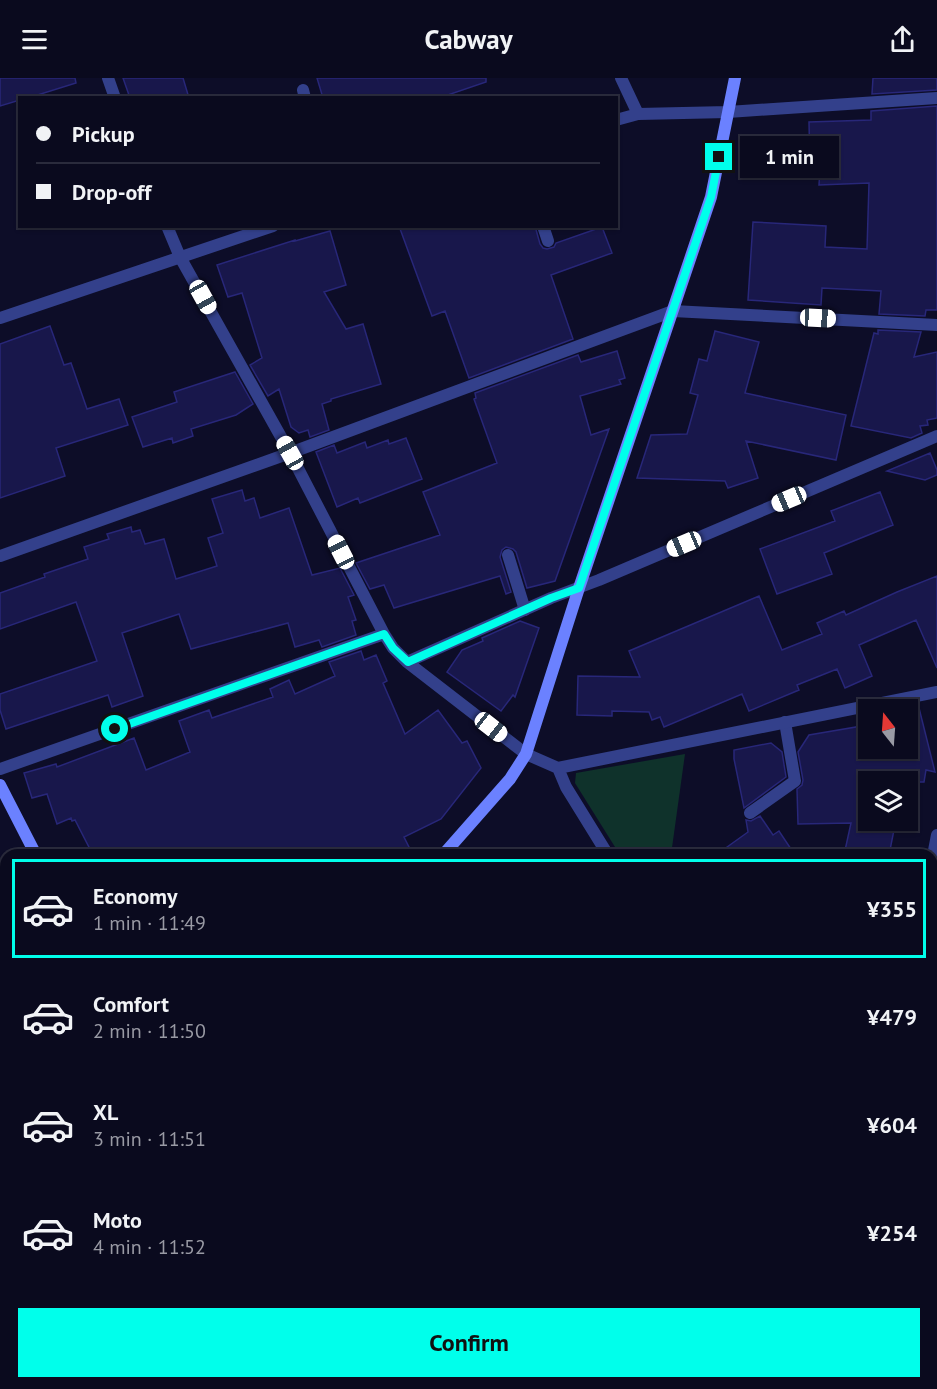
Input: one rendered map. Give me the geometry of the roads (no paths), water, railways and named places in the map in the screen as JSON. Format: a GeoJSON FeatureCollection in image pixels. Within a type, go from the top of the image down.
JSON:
{"type":"FeatureCollection","features":[{"type":"Feature","properties":{"kind":"street"},"geometry":{"type":"LineString","coordinates":[[108,78],[114,96]]}},
{"type":"Feature","properties":{"kind":"street"},"geometry":{"type":"LineString","coordinates":[[621,78],[638,114]]}},
{"type":"Feature","properties":{"kind":"street"},"geometry":{"type":"LineString","coordinates":[[448,849],[510,779],[526,754],[579,588],[711,197],[735,78]]}},
{"type":"Feature","properties":{"kind":"street"},"geometry":{"type":"LineString","coordinates":[[618,119],[638,114],[728,112],[937,98]]}},
{"type":"Feature","properties":{"kind":"street"},"geometry":{"type":"LineString","coordinates":[[168,228],[180,257],[290,453],[393,648],[526,754],[558,768],[937,692]]}},
{"type":"Feature","properties":{"kind":"street"},"geometry":{"type":"LineString","coordinates":[[0,318],[267,228]]}},
{"type":"Feature","properties":{"kind":"street"},"geometry":{"type":"LineString","coordinates":[[544,228],[548,241]]}},
{"type":"Feature","properties":{"kind":"street"},"geometry":{"type":"LineString","coordinates":[[0,556],[290,453],[673,311],[937,324]]}},
{"type":"Feature","properties":{"kind":"street"},"geometry":{"type":"LineString","coordinates":[[408,662],[551,598],[937,436]]}},
{"type":"Feature","properties":{"kind":"street"},"geometry":{"type":"LineString","coordinates":[[508,555],[525,610]]}},
{"type":"Feature","properties":{"kind":"street"},"geometry":{"type":"LineString","coordinates":[[0,770],[384,634]]}},
{"type":"Feature","properties":{"kind":"street"},"geometry":{"type":"LineString","coordinates":[[750,813],[795,781],[785,722]]}},
{"type":"Feature","properties":{"kind":"street"},"geometry":{"type":"LineString","coordinates":[[558,768],[566,788],[604,849]]}},
{"type":"Feature","properties":{"kind":"street"},"geometry":{"type":"LineString","coordinates":[[0,785],[33,849]]}}]}
